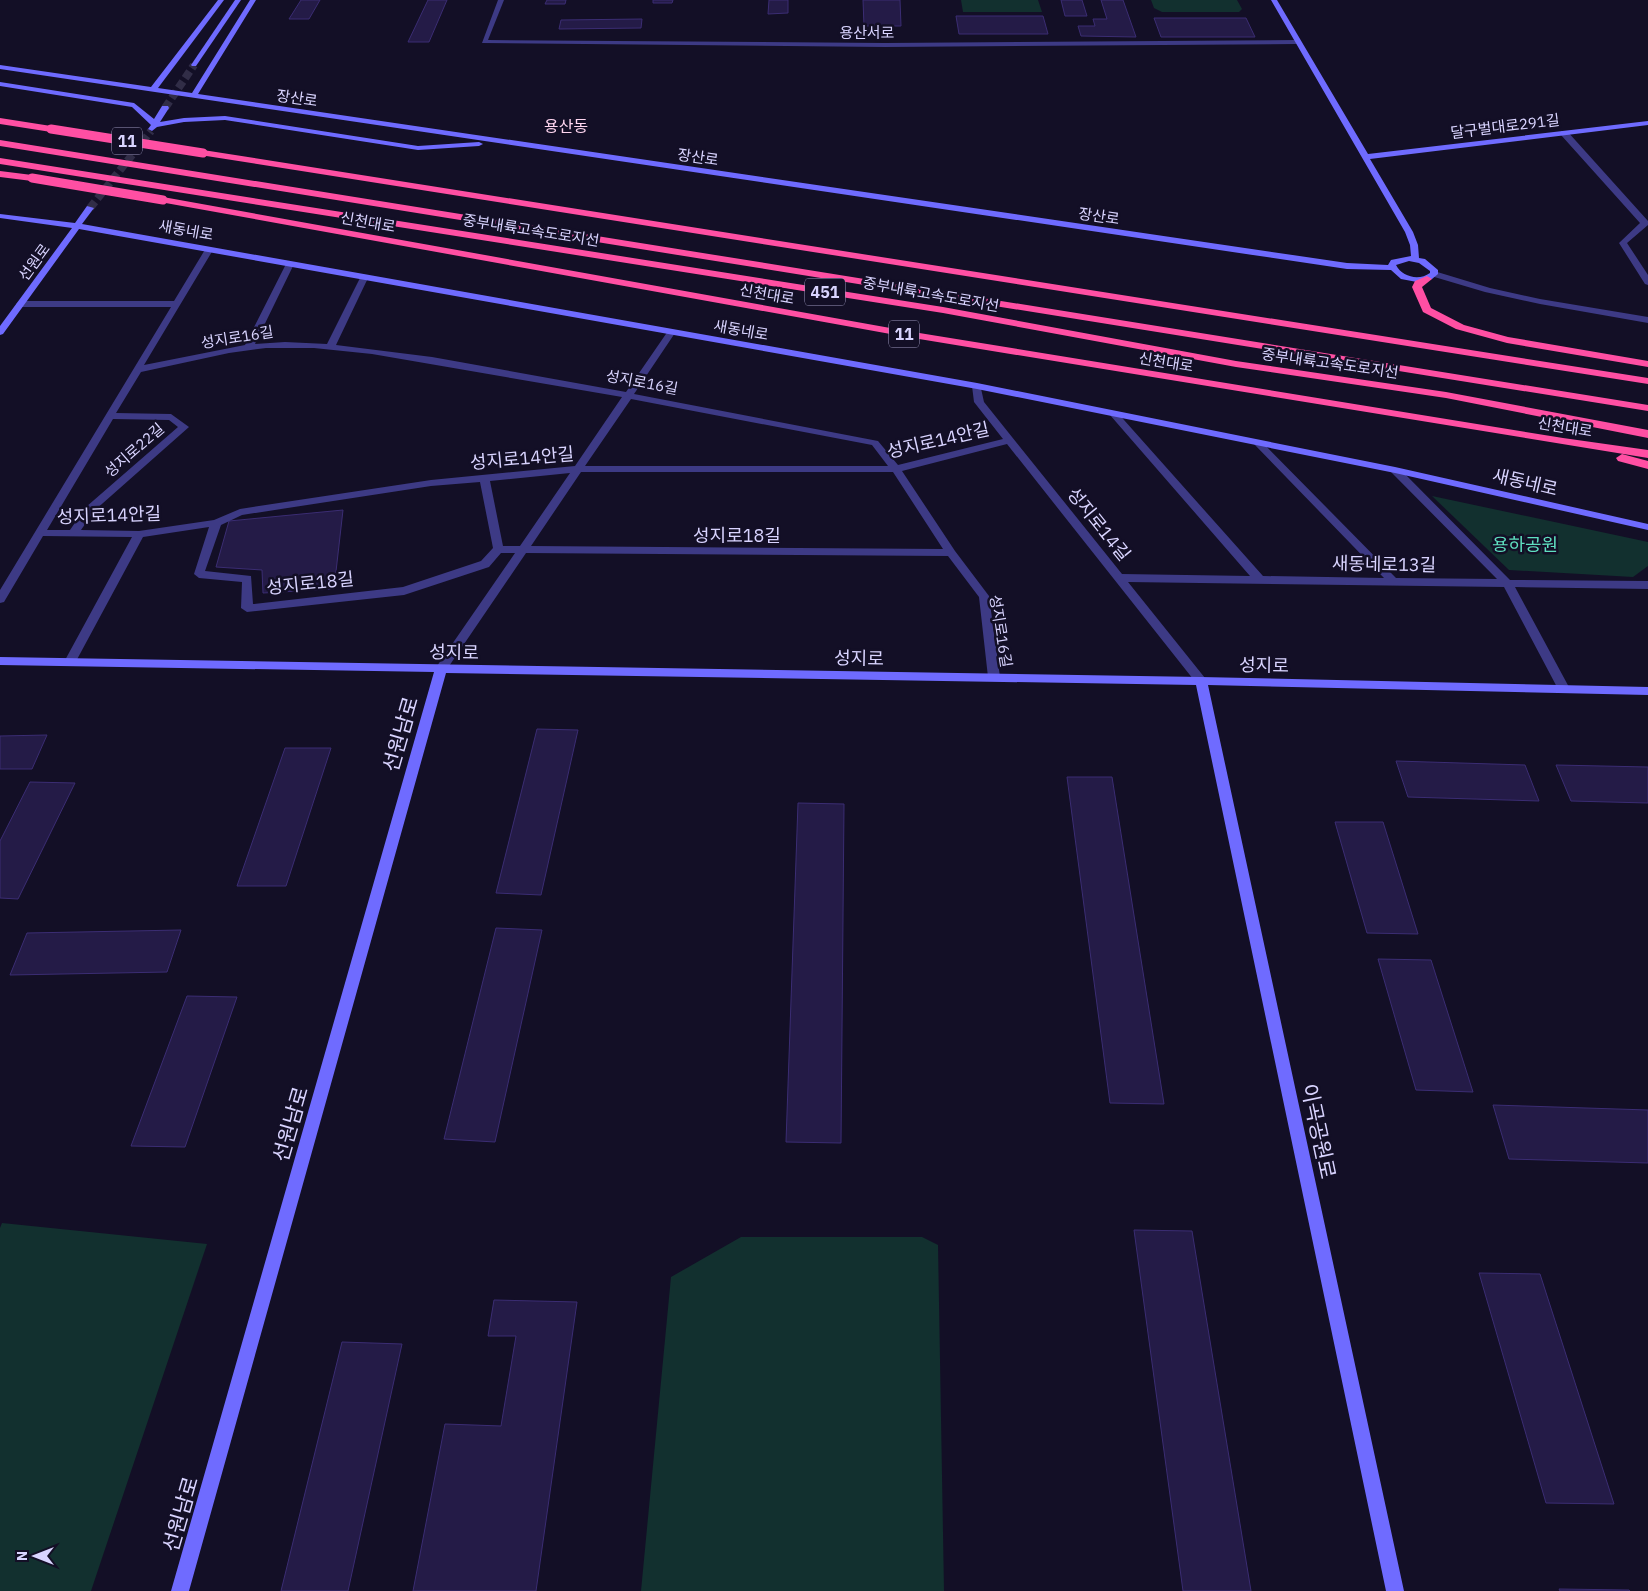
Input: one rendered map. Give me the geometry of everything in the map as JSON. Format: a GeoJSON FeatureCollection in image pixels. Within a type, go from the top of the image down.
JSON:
{"type":"FeatureCollection","features":[{"type":"Feature","properties":{"kind":"highway","name":"11"},"geometry":{"type":"LineString","coordinates":[[0,120],[1648,381]]}},
{"type":"Feature","properties":{"kind":"highway","name":"중부내륙고속도로지선"},"geometry":{"type":"LineString","coordinates":[[0,143],[1648,408]]}},
{"type":"Feature","properties":{"kind":"highway","name":"중부내륙고속도로지선"},"geometry":{"type":"LineString","coordinates":[[0,161],[943,310],[1236,364],[1446,395],[1648,434]]}},
{"type":"Feature","properties":{"kind":"highway","name":"신천대로"},"geometry":{"type":"LineString","coordinates":[[0,174],[163,200],[907,334],[1562,442],[1648,454]]}},
{"type":"Feature","properties":{"kind":"highway"},"geometry":{"type":"LineString","coordinates":[[1431,276],[1419,283],[1417,287],[1427,310],[1460,327],[1507,340],[1648,364]]}},
{"type":"Feature","properties":{"kind":"highway"},"geometry":{"type":"LineString","coordinates":[[1562,442],[1648,465]]}},
{"type":"Feature","properties":{"kind":"street"},"geometry":{"type":"LineString","coordinates":[[153,90],[221,0]]}},
{"type":"Feature","properties":{"kind":"street"},"geometry":{"type":"LineString","coordinates":[[194,65],[238,0]]}},
{"type":"Feature","properties":{"kind":"street"},"geometry":{"type":"LineString","coordinates":[[193,97],[253,0]]}},
{"type":"Feature","properties":{"kind":"street","name":"용산서로"},"geometry":{"type":"LineString","coordinates":[[501,0],[484,42],[885,45],[1296,42]]}},
{"type":"Feature","properties":{"kind":"street"},"geometry":{"type":"LineString","coordinates":[[1274,0],[1296,42],[1409,232],[1414,245],[1415,259]]}},
{"type":"Feature","properties":{"kind":"street","name":"장산로"},"geometry":{"type":"LineString","coordinates":[[0,67],[1338,265],[1393,268]]}},
{"type":"Feature","properties":{"kind":"street"},"geometry":{"type":"LineString","coordinates":[[0,84],[134,105],[150,117],[153,128]]}},
{"type":"Feature","properties":{"kind":"street"},"geometry":{"type":"LineString","coordinates":[[153,128],[165,108]]}},
{"type":"Feature","properties":{"kind":"street"},"geometry":{"type":"LineString","coordinates":[[153,128],[184,120],[224,118],[418,148],[504,142]]}},
{"type":"Feature","properties":{"kind":"street","name":"달구벌대로291길"},"geometry":{"type":"LineString","coordinates":[[1365,157],[1648,123]]}},
{"type":"Feature","properties":{"kind":"street"},"geometry":{"type":"LineString","coordinates":[[1564,133],[1646,223],[1624,243],[1648,282]]}},
{"type":"Feature","properties":{"kind":"street","name":"선원로"},"geometry":{"type":"LineString","coordinates":[[0,332],[90,208]]}},
{"type":"Feature","properties":{"kind":"street","name":"새동네로"},"geometry":{"type":"LineString","coordinates":[[2,218],[77,226],[977,386],[1395,470],[1648,527]]}},
{"type":"Feature","properties":{"kind":"street","name":"성지로22길"},"geometry":{"type":"LineString","coordinates":[[0,599],[209,250]]}},
{"type":"Feature","properties":{"kind":"street"},"geometry":{"type":"LineString","coordinates":[[1431,276],[1432,266],[1415,259],[1397,260],[1392,265],[1393,268],[1406,278],[1431,276],[1554,306],[1648,320]]}},
{"type":"Feature","properties":{"kind":"street"},"geometry":{"type":"LineString","coordinates":[[249,347],[290,264]]}},
{"type":"Feature","properties":{"kind":"street"},"geometry":{"type":"LineString","coordinates":[[331,346],[364,278]]}},
{"type":"Feature","properties":{"kind":"street"},"geometry":{"type":"LineString","coordinates":[[20,304],[176,304]]}},
{"type":"Feature","properties":{"kind":"street"},"geometry":{"type":"LineString","coordinates":[[441,669],[671,333]]}},
{"type":"Feature","properties":{"kind":"street","name":"성지로16길"},"geometry":{"type":"LineString","coordinates":[[136,370],[249,347],[284,345],[331,346],[478,368],[875,443],[896,469],[951,553],[984,596],[994,677]]}},
{"type":"Feature","properties":{"kind":"street","name":"성지로14길"},"geometry":{"type":"LineString","coordinates":[[977,386],[979,402],[1201,681]]}},
{"type":"Feature","properties":{"kind":"street"},"geometry":{"type":"LineString","coordinates":[[1113,413],[1260,580]]}},
{"type":"Feature","properties":{"kind":"street","name":"성지로22길"},"geometry":{"type":"LineString","coordinates":[[74,533],[90,509],[184,427],[171,417],[109,416]]}},
{"type":"Feature","properties":{"kind":"street","name":"성지로14안길"},"geometry":{"type":"LineString","coordinates":[[40,532],[139,534],[216,523],[240,512],[431,483],[579,469],[896,469],[1009,440]]}},
{"type":"Feature","properties":{"kind":"street"},"geometry":{"type":"LineString","coordinates":[[1257,442],[1394,582]]}},
{"type":"Feature","properties":{"kind":"street"},"geometry":{"type":"LineString","coordinates":[[1395,470],[1507,583],[1564,689]]}},
{"type":"Feature","properties":{"kind":"street"},"geometry":{"type":"LineString","coordinates":[[484,478],[498,549]]}},
{"type":"Feature","properties":{"kind":"street","name":"성지로18길"},"geometry":{"type":"LineString","coordinates":[[216,523],[199,574],[247,578],[246,608],[404,590],[485,564],[498,549],[522,551],[951,553]]}},
{"type":"Feature","properties":{"kind":"street"},"geometry":{"type":"LineString","coordinates":[[70,662],[139,534]]}},
{"type":"Feature","properties":{"kind":"street","name":"새동네로13길"},"geometry":{"type":"LineString","coordinates":[[1119,578],[1648,585]]}},
{"type":"Feature","properties":{"kind":"street","name":"성지로"},"geometry":{"type":"LineString","coordinates":[[0,661],[994,677],[1648,691]]}},
{"type":"Feature","properties":{"kind":"street","name":"선원남로"},"geometry":{"type":"LineString","coordinates":[[180,1591],[441,669]]}},
{"type":"Feature","properties":{"kind":"street","name":"이곡공원로"},"geometry":{"type":"LineString","coordinates":[[1201,681],[1395,1591]]}},
{"type":"Feature","properties":{"kind":"green space"},"geometry":{"type":"Polygon","coordinates":[[[961,0],[1038,0],[1042,12],[963,12],[961,0]]]}},
{"type":"Feature","properties":{"kind":"green space"},"geometry":{"type":"Polygon","coordinates":[[[1151,0],[1237,0],[1242,9],[1239,12],[1162,12],[1154,8],[1151,0]]]}},
{"type":"Feature","properties":{"kind":"green space","name":"용하공원"},"geometry":{"type":"Polygon","coordinates":[[[1432,496],[1648,542],[1648,566],[1633,577],[1509,570],[1432,496]]]}},
{"type":"Feature","properties":{"kind":"green space"},"geometry":{"type":"Polygon","coordinates":[[[2,1223],[207,1244],[91,1591],[0,1591],[0,1228],[2,1223]]]}},
{"type":"Feature","properties":{"kind":"green space"},"geometry":{"type":"Polygon","coordinates":[[[741,1237],[922,1237],[938,1245],[944,1591],[641,1591],[671,1277],[741,1237]]]}},
{"type":"Feature","properties":{"kind":"building"},"geometry":{"type":"Polygon","coordinates":[[[301,0],[320,0],[309,19],[289,19],[301,0]]]}},
{"type":"Feature","properties":{"kind":"building"},"geometry":{"type":"Polygon","coordinates":[[[428,0],[447,0],[429,42],[408,42],[428,0]]]}},
{"type":"Feature","properties":{"kind":"building"},"geometry":{"type":"Polygon","coordinates":[[[547,0],[566,0],[565,4],[545,4],[547,0]]]}},
{"type":"Feature","properties":{"kind":"building"},"geometry":{"type":"Polygon","coordinates":[[[653,0],[673,0],[672,3],[653,3],[653,0]]]}},
{"type":"Feature","properties":{"kind":"building"},"geometry":{"type":"Polygon","coordinates":[[[769,0],[788,0],[788,13],[768,14],[769,0]]]}},
{"type":"Feature","properties":{"kind":"building"},"geometry":{"type":"Polygon","coordinates":[[[863,0],[900,0],[901,26],[864,26],[863,0]]]}},
{"type":"Feature","properties":{"kind":"building"},"geometry":{"type":"Polygon","coordinates":[[[1061,0],[1082,0],[1087,16],[1065,16],[1061,0]]]}},
{"type":"Feature","properties":{"kind":"building"},"geometry":{"type":"Polygon","coordinates":[[[1101,0],[1123,0],[1136,37],[1081,36],[1078,26],[1095,26],[1093,19],[1107,19],[1101,0]]]}},
{"type":"Feature","properties":{"kind":"building"},"geometry":{"type":"Polygon","coordinates":[[[956,16],[1043,16],[1048,34],[959,34],[956,16]]]}},
{"type":"Feature","properties":{"kind":"building"},"geometry":{"type":"Polygon","coordinates":[[[1154,18],[1246,18],[1255,37],[1161,37],[1154,18]]]}},
{"type":"Feature","properties":{"kind":"building"},"geometry":{"type":"Polygon","coordinates":[[[642,19],[641,28],[559,29],[561,20],[642,19]]]}},
{"type":"Feature","properties":{"kind":"building"},"geometry":{"type":"Polygon","coordinates":[[[343,510],[334,589],[263,593],[262,570],[216,567],[229,521],[343,510]]]}},
{"type":"Feature","properties":{"kind":"building"},"geometry":{"type":"Polygon","coordinates":[[[537,729],[578,730],[541,895],[496,893],[537,729]]]}},
{"type":"Feature","properties":{"kind":"building"},"geometry":{"type":"Polygon","coordinates":[[[47,735],[32,769],[0,769],[0,736],[47,735]]]}},
{"type":"Feature","properties":{"kind":"building"},"geometry":{"type":"Polygon","coordinates":[[[285,748],[331,748],[286,886],[237,886],[285,748]]]}},
{"type":"Feature","properties":{"kind":"building"},"geometry":{"type":"Polygon","coordinates":[[[1396,761],[1525,765],[1539,801],[1408,797],[1396,761]]]}},
{"type":"Feature","properties":{"kind":"building"},"geometry":{"type":"Polygon","coordinates":[[[1556,765],[1648,767],[1648,803],[1571,801],[1556,765]]]}},
{"type":"Feature","properties":{"kind":"building"},"geometry":{"type":"Polygon","coordinates":[[[1067,777],[1112,777],[1164,1104],[1110,1103],[1067,777]]]}},
{"type":"Feature","properties":{"kind":"building"},"geometry":{"type":"Polygon","coordinates":[[[30,782],[75,783],[18,899],[0,898],[0,841],[30,782]]]}},
{"type":"Feature","properties":{"kind":"building"},"geometry":{"type":"Polygon","coordinates":[[[798,803],[844,804],[841,1143],[786,1142],[798,803]]]}},
{"type":"Feature","properties":{"kind":"building"},"geometry":{"type":"Polygon","coordinates":[[[1335,822],[1383,822],[1418,934],[1367,933],[1335,822]]]}},
{"type":"Feature","properties":{"kind":"building"},"geometry":{"type":"Polygon","coordinates":[[[496,928],[542,930],[495,1142],[444,1139],[496,928]]]}},
{"type":"Feature","properties":{"kind":"building"},"geometry":{"type":"Polygon","coordinates":[[[181,930],[167,972],[10,975],[27,933],[181,930]]]}},
{"type":"Feature","properties":{"kind":"building"},"geometry":{"type":"Polygon","coordinates":[[[1378,959],[1431,960],[1473,1092],[1416,1090],[1378,959]]]}},
{"type":"Feature","properties":{"kind":"building"},"geometry":{"type":"Polygon","coordinates":[[[187,996],[237,997],[185,1147],[131,1146],[187,996]]]}},
{"type":"Feature","properties":{"kind":"building"},"geometry":{"type":"Polygon","coordinates":[[[1493,1105],[1648,1110],[1648,1163],[1509,1159],[1493,1105]]]}},
{"type":"Feature","properties":{"kind":"building"},"geometry":{"type":"Polygon","coordinates":[[[1134,1230],[1192,1231],[1251,1591],[1183,1591],[1134,1230]]]}},
{"type":"Feature","properties":{"kind":"building"},"geometry":{"type":"Polygon","coordinates":[[[1479,1273],[1540,1274],[1614,1504],[1546,1503],[1479,1273]]]}},
{"type":"Feature","properties":{"kind":"building"},"geometry":{"type":"Polygon","coordinates":[[[494,1300],[577,1302],[536,1591],[413,1591],[445,1424],[501,1426],[516,1336],[488,1336],[494,1300]]]}},
{"type":"Feature","properties":{"kind":"building"},"geometry":{"type":"Polygon","coordinates":[[[342,1342],[402,1344],[348,1591],[281,1591],[342,1342]]]}},
{"type":"Feature","properties":{"kind":"building"},"geometry":{"type":"Polygon","coordinates":[[[1559,1589],[1629,1590],[1630,1591],[1560,1591],[1559,1589]]]}},
{"type":"Feature","properties":{"kind":"tunnel"},"geometry":{"type":"LineString","coordinates":[[165,108],[194,65]]}},
{"type":"Feature","properties":{"kind":"tunnel"},"geometry":{"type":"LineString","coordinates":[[90,208],[151,131]]}},
{"type":"Feature","properties":{"kind":"district","name":"용산동"},"geometry":{"type":"Point","coordinates":[566,126]}}]}
